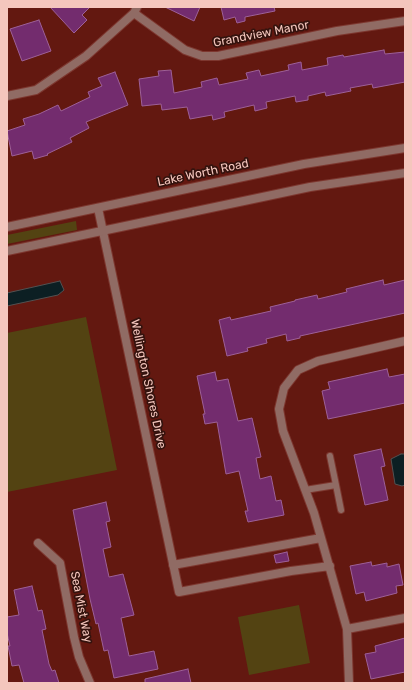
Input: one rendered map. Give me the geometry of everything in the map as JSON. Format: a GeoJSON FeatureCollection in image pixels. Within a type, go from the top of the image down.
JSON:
{"type":"FeatureCollection","features":[{"type":"Feature","properties":{"kind":"street","name":"Grandview Manor"},"geometry":{"type":"LineString","coordinates":[[136,10],[185,50],[202,56],[218,56],[337,31],[405,21]]}},
{"type":"Feature","properties":{"kind":"street"},"geometry":{"type":"LineString","coordinates":[[7,96],[36,90],[86,56],[136,10]]}},
{"type":"Feature","properties":{"kind":"street","name":"Lake Worth Road"},"geometry":{"type":"LineString","coordinates":[[7,227],[304,164],[405,148]]}},
{"type":"Feature","properties":{"kind":"street"},"geometry":{"type":"LineString","coordinates":[[7,251],[310,187],[405,173]]}},
{"type":"Feature","properties":{"kind":"street","name":"Wellington Shores Drive"},"geometry":{"type":"LineString","coordinates":[[98,208],[179,592],[291,571],[330,566]]}},
{"type":"Feature","properties":{"kind":"street"},"geometry":{"type":"LineString","coordinates":[[349,683],[347,629],[321,538],[283,431],[279,409],[284,388],[298,370],[318,361],[405,341]]}},
{"type":"Feature","properties":{"kind":"street"},"geometry":{"type":"LineString","coordinates":[[173,565],[321,538]]}},
{"type":"Feature","properties":{"kind":"street","name":"Sea Mist Way"},"geometry":{"type":"LineString","coordinates":[[38,543],[60,563],[74,638],[79,657],[90,683]]}},
{"type":"Feature","properties":{"kind":"street"},"geometry":{"type":"LineString","coordinates":[[347,629],[405,618]]}},
{"type":"Feature","properties":{"kind":"lane"},"geometry":{"type":"LineString","coordinates":[[330,456],[341,510]]}},
{"type":"Feature","properties":{"kind":"lane"},"geometry":{"type":"LineString","coordinates":[[305,490],[336,485]]}},
{"type":"Feature","properties":{"kind":"shaded area"},"geometry":{"type":"Polygon","coordinates":[[[76,221],[77,230],[7,244],[7,235],[76,221]]]}},
{"type":"Feature","properties":{"kind":"shaded area"},"geometry":{"type":"Polygon","coordinates":[[[86,317],[117,470],[7,492],[7,333],[86,317]]]}},
{"type":"Feature","properties":{"kind":"shaded area"},"geometry":{"type":"Polygon","coordinates":[[[299,605],[310,663],[249,675],[238,617],[299,605]]]}},
{"type":"Feature","properties":{"kind":"water"},"geometry":{"type":"Polygon","coordinates":[[[60,281],[64,290],[58,295],[7,306],[7,293],[60,281]]]}},
{"type":"Feature","properties":{"kind":"water"},"geometry":{"type":"Polygon","coordinates":[[[401,454],[405,454],[405,485],[402,486],[395,484],[391,459],[401,454]]]}},
{"type":"Feature","properties":{"kind":"building"},"geometry":{"type":"Polygon","coordinates":[[[50,7],[90,7],[82,15],[87,20],[74,33],[50,7]]]}},
{"type":"Feature","properties":{"kind":"building"},"geometry":{"type":"Polygon","coordinates":[[[165,7],[200,7],[194,21],[165,7]]]}},
{"type":"Feature","properties":{"kind":"building"},"geometry":{"type":"Polygon","coordinates":[[[221,7],[274,7],[275,11],[245,17],[245,21],[237,23],[235,17],[224,20],[221,7]]]}},
{"type":"Feature","properties":{"kind":"building"},"geometry":{"type":"Polygon","coordinates":[[[39,20],[51,51],[22,61],[10,29],[39,20]]]}},
{"type":"Feature","properties":{"kind":"building"},"geometry":{"type":"Polygon","coordinates":[[[384,50],[385,54],[405,52],[405,82],[373,88],[372,84],[350,88],[351,91],[326,96],[325,92],[308,96],[308,100],[296,102],[295,96],[266,102],[267,108],[255,111],[254,105],[224,112],[225,117],[213,120],[212,115],[190,119],[187,107],[162,110],[161,104],[142,106],[139,79],[159,76],[158,71],[171,70],[174,93],[202,87],[201,82],[217,78],[219,85],[248,79],[246,73],[259,70],[261,76],[289,70],[288,65],[301,62],[302,70],[328,65],[327,58],[343,55],[344,57],[384,50]]]}},
{"type":"Feature","properties":{"kind":"building"},"geometry":{"type":"Polygon","coordinates":[[[115,72],[128,105],[86,122],[89,128],[70,138],[72,142],[47,154],[48,155],[34,159],[32,151],[12,156],[7,131],[25,125],[23,119],[39,114],[58,105],[61,111],[90,97],[88,92],[102,86],[98,78],[115,72]]]}},
{"type":"Feature","properties":{"kind":"building"},"geometry":{"type":"Polygon","coordinates":[[[383,280],[384,285],[405,280],[405,313],[300,336],[300,338],[287,341],[286,334],[266,339],[267,343],[247,348],[248,351],[227,356],[219,320],[230,317],[231,320],[271,311],[270,307],[295,300],[317,295],[318,299],[347,292],[346,289],[383,280]]]}},
{"type":"Feature","properties":{"kind":"building"},"geometry":{"type":"Polygon","coordinates":[[[387,369],[389,377],[405,374],[405,403],[328,419],[322,391],[330,389],[328,382],[387,369]]]}},
{"type":"Feature","properties":{"kind":"building"},"geometry":{"type":"Polygon","coordinates":[[[215,372],[217,381],[228,379],[238,421],[252,418],[261,457],[256,458],[260,479],[271,476],[276,501],[281,500],[284,515],[248,522],[245,511],[248,511],[239,471],[226,474],[217,422],[205,424],[203,414],[205,414],[197,376],[215,372]]]}},
{"type":"Feature","properties":{"kind":"building"},"geometry":{"type":"Polygon","coordinates":[[[381,449],[385,466],[381,467],[388,500],[365,505],[354,455],[381,449]]]}},
{"type":"Feature","properties":{"kind":"building"},"geometry":{"type":"Polygon","coordinates":[[[106,502],[110,521],[106,522],[111,547],[103,549],[109,577],[123,574],[134,615],[121,618],[129,656],[154,651],[158,669],[114,678],[108,650],[104,651],[98,623],[96,624],[73,510],[106,502]]]}},
{"type":"Feature","properties":{"kind":"building"},"geometry":{"type":"Polygon","coordinates":[[[287,552],[289,561],[276,563],[274,555],[287,552]]]}},
{"type":"Feature","properties":{"kind":"building"},"geometry":{"type":"Polygon","coordinates":[[[371,562],[372,566],[387,563],[387,567],[399,564],[403,585],[396,586],[397,593],[366,601],[364,592],[356,594],[350,566],[371,562]]]}},
{"type":"Feature","properties":{"kind":"building"},"geometry":{"type":"Polygon","coordinates":[[[32,586],[38,611],[42,610],[46,629],[42,630],[49,664],[52,671],[55,670],[59,683],[24,683],[19,665],[12,666],[8,646],[10,646],[7,633],[7,617],[19,615],[14,590],[32,586]]]}},
{"type":"Feature","properties":{"kind":"building"},"geometry":{"type":"Polygon","coordinates":[[[405,638],[405,672],[371,679],[365,654],[376,652],[375,646],[405,638]]]}},
{"type":"Feature","properties":{"kind":"building"},"geometry":{"type":"Polygon","coordinates":[[[188,669],[191,683],[145,683],[145,679],[188,669]]]}}]}
